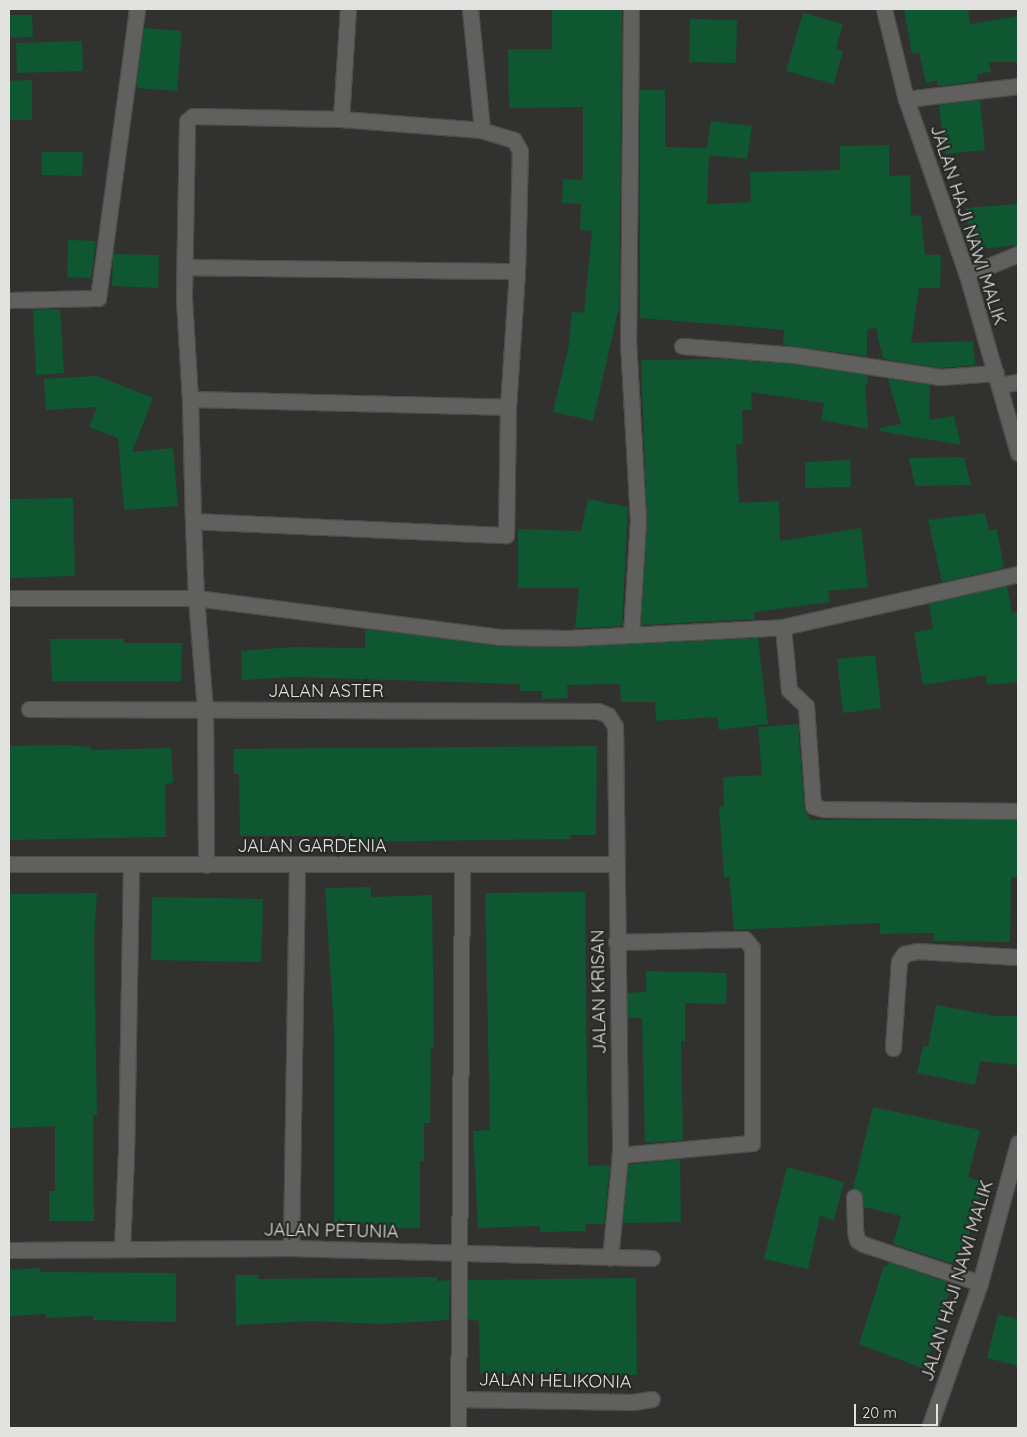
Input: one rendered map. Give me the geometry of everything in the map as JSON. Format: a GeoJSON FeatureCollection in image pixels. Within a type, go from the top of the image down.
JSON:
{"type":"FeatureCollection","features":[{"type":"Feature","properties":{"kind":"street"},"geometry":{"type":"LineString","coordinates":[[9,300],[98,298],[137,9]]}},
{"type":"Feature","properties":{"kind":"street"},"geometry":{"type":"LineString","coordinates":[[341,119],[348,9]]}},
{"type":"Feature","properties":{"kind":"street"},"geometry":{"type":"LineString","coordinates":[[470,9],[482,130]]}},
{"type":"Feature","properties":{"kind":"street"},"geometry":{"type":"LineString","coordinates":[[631,9],[628,341],[638,520],[631,635]]}},
{"type":"Feature","properties":{"kind":"street","name":"JALAN HAJI NAWI MALIK"},"geometry":{"type":"LineString","coordinates":[[884,9],[906,99],[967,275],[1018,453]]}},
{"type":"Feature","properties":{"kind":"street"},"geometry":{"type":"LineString","coordinates":[[906,99],[1018,86]]}},
{"type":"Feature","properties":{"kind":"street"},"geometry":{"type":"LineString","coordinates":[[193,521],[506,535],[508,407],[517,271],[520,151],[514,140],[482,130],[341,119],[194,116],[187,120],[184,299],[190,399],[193,521],[196,598],[205,709],[206,865]]}},
{"type":"Feature","properties":{"kind":"street"},"geometry":{"type":"LineString","coordinates":[[967,275],[1018,254]]}},
{"type":"Feature","properties":{"kind":"street"},"geometry":{"type":"LineString","coordinates":[[185,267],[517,271]]}},
{"type":"Feature","properties":{"kind":"street"},"geometry":{"type":"LineString","coordinates":[[682,346],[779,353],[940,377],[997,379],[1018,382]]}},
{"type":"Feature","properties":{"kind":"street"},"geometry":{"type":"LineString","coordinates":[[190,399],[508,407]]}},
{"type":"Feature","properties":{"kind":"street"},"geometry":{"type":"LineString","coordinates":[[9,598],[196,598],[500,637],[631,635],[783,627],[1018,574]]}},
{"type":"Feature","properties":{"kind":"street"},"geometry":{"type":"LineString","coordinates":[[783,627],[789,690],[806,706],[813,806],[823,809],[1018,811]]}},
{"type":"Feature","properties":{"kind":"street","name":"JALAN ASTER"},"geometry":{"type":"LineString","coordinates":[[29,709],[598,711],[608,715],[615,726]]}},
{"type":"Feature","properties":{"kind":"street","name":"JALAN KRISAN"},"geometry":{"type":"LineString","coordinates":[[610,1258],[620,1155],[616,942],[615,726]]}},
{"type":"Feature","properties":{"kind":"street","name":"JALAN GARDENIA"},"geometry":{"type":"LineString","coordinates":[[9,864],[616,864]]}},
{"type":"Feature","properties":{"kind":"street"},"geometry":{"type":"LineString","coordinates":[[291,1248],[297,864]]}},
{"type":"Feature","properties":{"kind":"street"},"geometry":{"type":"LineString","coordinates":[[122,1248],[127,1144],[131,865]]}},
{"type":"Feature","properties":{"kind":"street"},"geometry":{"type":"LineString","coordinates":[[458,1428],[462,865]]}},
{"type":"Feature","properties":{"kind":"street"},"geometry":{"type":"LineString","coordinates":[[616,942],[745,939],[752,948],[752,1143],[620,1155]]}},
{"type":"Feature","properties":{"kind":"street"},"geometry":{"type":"LineString","coordinates":[[893,1048],[899,961],[904,954],[917,951],[1018,957]]}},
{"type":"Feature","properties":{"kind":"street","name":"JALAN HAJI NAWI MALIK"},"geometry":{"type":"LineString","coordinates":[[929,1428],[980,1283],[1018,1143]]}},
{"type":"Feature","properties":{"kind":"street"},"geometry":{"type":"LineString","coordinates":[[854,1197],[857,1240],[863,1244],[980,1283]]}},
{"type":"Feature","properties":{"kind":"street","name":"JALAN PETUNIA"},"geometry":{"type":"LineString","coordinates":[[9,1250],[291,1248],[652,1258]]}},
{"type":"Feature","properties":{"kind":"street","name":"JALAN HELIKONIA"},"geometry":{"type":"LineString","coordinates":[[458,1399],[633,1402],[652,1399]]}},
{"type":"Feature","properties":{"kind":"building"},"geometry":{"type":"Polygon","coordinates":[[[552,9],[622,9],[619,307],[593,421],[553,412],[569,345],[572,311],[584,313],[592,231],[580,230],[581,204],[562,203],[563,179],[583,180],[583,107],[509,108],[508,49],[552,49],[552,9]]]}},
{"type":"Feature","properties":{"kind":"building"},"geometry":{"type":"Polygon","coordinates":[[[904,9],[968,9],[970,24],[1018,16],[1018,62],[989,62],[991,72],[977,74],[978,81],[937,86],[937,80],[926,83],[919,52],[912,54],[904,9]]]}},
{"type":"Feature","properties":{"kind":"building"},"geometry":{"type":"Polygon","coordinates":[[[803,13],[843,24],[836,49],[843,51],[834,84],[786,71],[803,13]]]}},
{"type":"Feature","properties":{"kind":"building"},"geometry":{"type":"Polygon","coordinates":[[[9,15],[32,15],[33,37],[9,38],[9,15]]]}},
{"type":"Feature","properties":{"kind":"building"},"geometry":{"type":"Polygon","coordinates":[[[690,19],[737,20],[736,63],[689,62],[690,19]]]}},
{"type":"Feature","properties":{"kind":"building"},"geometry":{"type":"Polygon","coordinates":[[[144,28],[182,31],[177,91],[136,88],[144,28]]]}},
{"type":"Feature","properties":{"kind":"building"},"geometry":{"type":"Polygon","coordinates":[[[82,41],[83,71],[17,73],[16,43],[82,41]]]}},
{"type":"Feature","properties":{"kind":"building"},"geometry":{"type":"Polygon","coordinates":[[[32,80],[32,120],[9,120],[9,81],[32,80]]]}},
{"type":"Feature","properties":{"kind":"building"},"geometry":{"type":"Polygon","coordinates":[[[640,90],[665,90],[665,147],[707,148],[711,121],[752,126],[747,159],[709,155],[707,204],[751,202],[750,172],[840,170],[840,146],[889,145],[889,176],[910,175],[911,216],[921,215],[925,255],[941,255],[940,288],[919,288],[911,343],[973,341],[975,365],[940,368],[883,359],[876,328],[867,329],[867,356],[783,345],[784,330],[640,318],[640,90]]]}},
{"type":"Feature","properties":{"kind":"building"},"geometry":{"type":"Polygon","coordinates":[[[980,100],[985,150],[945,154],[939,105],[980,100]]]}},
{"type":"Feature","properties":{"kind":"building"},"geometry":{"type":"Polygon","coordinates":[[[42,152],[83,152],[82,176],[42,175],[42,152]]]}},
{"type":"Feature","properties":{"kind":"building"},"geometry":{"type":"Polygon","coordinates":[[[1018,204],[1018,245],[970,250],[966,208],[1018,204]]]}},
{"type":"Feature","properties":{"kind":"building"},"geometry":{"type":"Polygon","coordinates":[[[68,240],[96,241],[91,278],[67,277],[68,240]]]}},
{"type":"Feature","properties":{"kind":"building"},"geometry":{"type":"Polygon","coordinates":[[[113,254],[159,255],[158,288],[112,286],[113,254]]]}},
{"type":"Feature","properties":{"kind":"building"},"geometry":{"type":"Polygon","coordinates":[[[60,309],[64,373],[36,375],[33,310],[60,309]]]}},
{"type":"Feature","properties":{"kind":"building"},"geometry":{"type":"Polygon","coordinates":[[[724,359],[794,364],[867,375],[868,384],[865,385],[868,429],[821,420],[824,403],[751,392],[752,410],[742,410],[743,444],[736,445],[739,503],[779,501],[780,541],[861,528],[868,587],[828,591],[830,602],[754,612],[755,619],[641,625],[647,519],[641,360],[724,359]]]}},
{"type":"Feature","properties":{"kind":"building"},"geometry":{"type":"Polygon","coordinates":[[[97,376],[153,398],[132,452],[173,448],[178,506],[124,510],[118,438],[89,427],[97,407],[46,410],[44,379],[97,376]]]}},
{"type":"Feature","properties":{"kind":"building"},"geometry":{"type":"Polygon","coordinates":[[[888,379],[930,385],[929,420],[954,416],[961,445],[880,431],[880,428],[901,424],[888,379]]]}},
{"type":"Feature","properties":{"kind":"building"},"geometry":{"type":"Polygon","coordinates":[[[964,457],[971,485],[915,486],[909,458],[964,457]]]}},
{"type":"Feature","properties":{"kind":"building"},"geometry":{"type":"Polygon","coordinates":[[[850,460],[851,487],[805,488],[805,462],[850,460]]]}},
{"type":"Feature","properties":{"kind":"building"},"geometry":{"type":"Polygon","coordinates":[[[73,498],[75,576],[9,578],[9,499],[73,498]]]}},
{"type":"Feature","properties":{"kind":"building"},"geometry":{"type":"Polygon","coordinates":[[[588,499],[628,507],[622,626],[575,628],[579,588],[518,588],[518,529],[581,531],[588,499]]]}},
{"type":"Feature","properties":{"kind":"building"},"geometry":{"type":"Polygon","coordinates":[[[985,513],[989,531],[997,529],[1004,568],[942,582],[928,520],[985,513]]]}},
{"type":"Feature","properties":{"kind":"building"},"geometry":{"type":"Polygon","coordinates":[[[1007,586],[1012,613],[1018,612],[1018,682],[987,685],[986,675],[923,685],[914,632],[933,629],[929,604],[1007,586]]]}},
{"type":"Feature","properties":{"kind":"building"},"geometry":{"type":"Polygon","coordinates":[[[365,629],[500,646],[569,647],[758,638],[768,724],[719,730],[717,717],[656,721],[655,702],[621,702],[620,684],[567,685],[568,698],[542,699],[542,691],[520,691],[520,684],[294,677],[242,680],[241,651],[294,647],[365,648],[365,629]]]}},
{"type":"Feature","properties":{"kind":"building"},"geometry":{"type":"Polygon","coordinates":[[[50,639],[124,639],[124,643],[182,643],[181,681],[52,681],[50,639]]]}},
{"type":"Feature","properties":{"kind":"building"},"geometry":{"type":"Polygon","coordinates":[[[875,655],[881,708],[843,713],[837,659],[875,655]]]}},
{"type":"Feature","properties":{"kind":"building"},"geometry":{"type":"Polygon","coordinates":[[[798,724],[804,807],[810,820],[1018,820],[1018,877],[1011,877],[1010,942],[933,941],[934,933],[880,934],[880,923],[734,930],[729,877],[724,877],[719,807],[724,806],[723,777],[762,775],[758,727],[798,724]]]}},
{"type":"Feature","properties":{"kind":"building"},"geometry":{"type":"Polygon","coordinates":[[[66,745],[91,747],[91,750],[171,748],[173,783],[165,784],[166,837],[9,840],[9,746],[66,745]]]}},
{"type":"Feature","properties":{"kind":"building"},"geometry":{"type":"Polygon","coordinates":[[[597,746],[596,835],[570,835],[570,839],[345,842],[345,836],[240,836],[239,774],[234,774],[234,749],[597,746]]]}},
{"type":"Feature","properties":{"kind":"building"},"geometry":{"type":"Polygon","coordinates":[[[371,887],[371,897],[432,895],[434,1048],[431,1048],[430,1123],[424,1123],[424,1161],[420,1161],[420,1228],[384,1229],[384,1224],[334,1223],[334,1030],[325,888],[371,887]]]}},
{"type":"Feature","properties":{"kind":"building"},"geometry":{"type":"Polygon","coordinates":[[[585,892],[588,1166],[610,1165],[604,1224],[586,1224],[586,1231],[540,1232],[540,1226],[478,1228],[473,1131],[490,1130],[485,893],[585,892]]]}},
{"type":"Feature","properties":{"kind":"building"},"geometry":{"type":"Polygon","coordinates":[[[97,893],[94,940],[97,1115],[93,1115],[94,1221],[49,1221],[49,1191],[55,1191],[55,1126],[9,1128],[9,894],[97,893]]]}},
{"type":"Feature","properties":{"kind":"building"},"geometry":{"type":"Polygon","coordinates":[[[152,897],[263,899],[261,962],[151,960],[152,897]]]}},
{"type":"Feature","properties":{"kind":"building"},"geometry":{"type":"Polygon","coordinates":[[[646,971],[727,973],[726,1004],[685,1003],[685,1041],[681,1041],[683,1140],[645,1143],[642,1018],[628,1018],[627,993],[646,992],[646,971]]]}},
{"type":"Feature","properties":{"kind":"building"},"geometry":{"type":"Polygon","coordinates":[[[936,1005],[996,1016],[1018,1016],[1017,1065],[980,1061],[975,1085],[917,1073],[923,1046],[928,1047],[936,1005]]]}},
{"type":"Feature","properties":{"kind":"building"},"geometry":{"type":"Polygon","coordinates":[[[873,1107],[980,1130],[968,1177],[984,1182],[960,1266],[893,1244],[901,1216],[864,1207],[862,1193],[853,1188],[873,1107]]]}},
{"type":"Feature","properties":{"kind":"building"},"geometry":{"type":"Polygon","coordinates":[[[680,1159],[681,1222],[623,1223],[628,1165],[680,1159]]]}},
{"type":"Feature","properties":{"kind":"building"},"geometry":{"type":"Polygon","coordinates":[[[787,1167],[844,1182],[834,1220],[820,1216],[808,1269],[764,1259],[787,1167]]]}},
{"type":"Feature","properties":{"kind":"building"},"geometry":{"type":"Polygon","coordinates":[[[888,1262],[952,1284],[924,1369],[859,1344],[884,1266],[887,1266],[888,1262]]]}},
{"type":"Feature","properties":{"kind":"building"},"geometry":{"type":"Polygon","coordinates":[[[40,1268],[40,1272],[176,1273],[176,1322],[93,1320],[93,1316],[46,1318],[45,1314],[9,1316],[9,1270],[40,1268]]]}},
{"type":"Feature","properties":{"kind":"building"},"geometry":{"type":"Polygon","coordinates":[[[235,1275],[258,1275],[258,1279],[437,1277],[437,1281],[450,1280],[449,1320],[381,1324],[311,1321],[236,1325],[235,1275]]]}},
{"type":"Feature","properties":{"kind":"building"},"geometry":{"type":"Polygon","coordinates":[[[636,1278],[637,1375],[480,1374],[479,1321],[468,1319],[468,1280],[636,1278]]]}},
{"type":"Feature","properties":{"kind":"building"},"geometry":{"type":"Polygon","coordinates":[[[998,1314],[1018,1319],[1018,1366],[987,1358],[998,1314]]]}}]}
